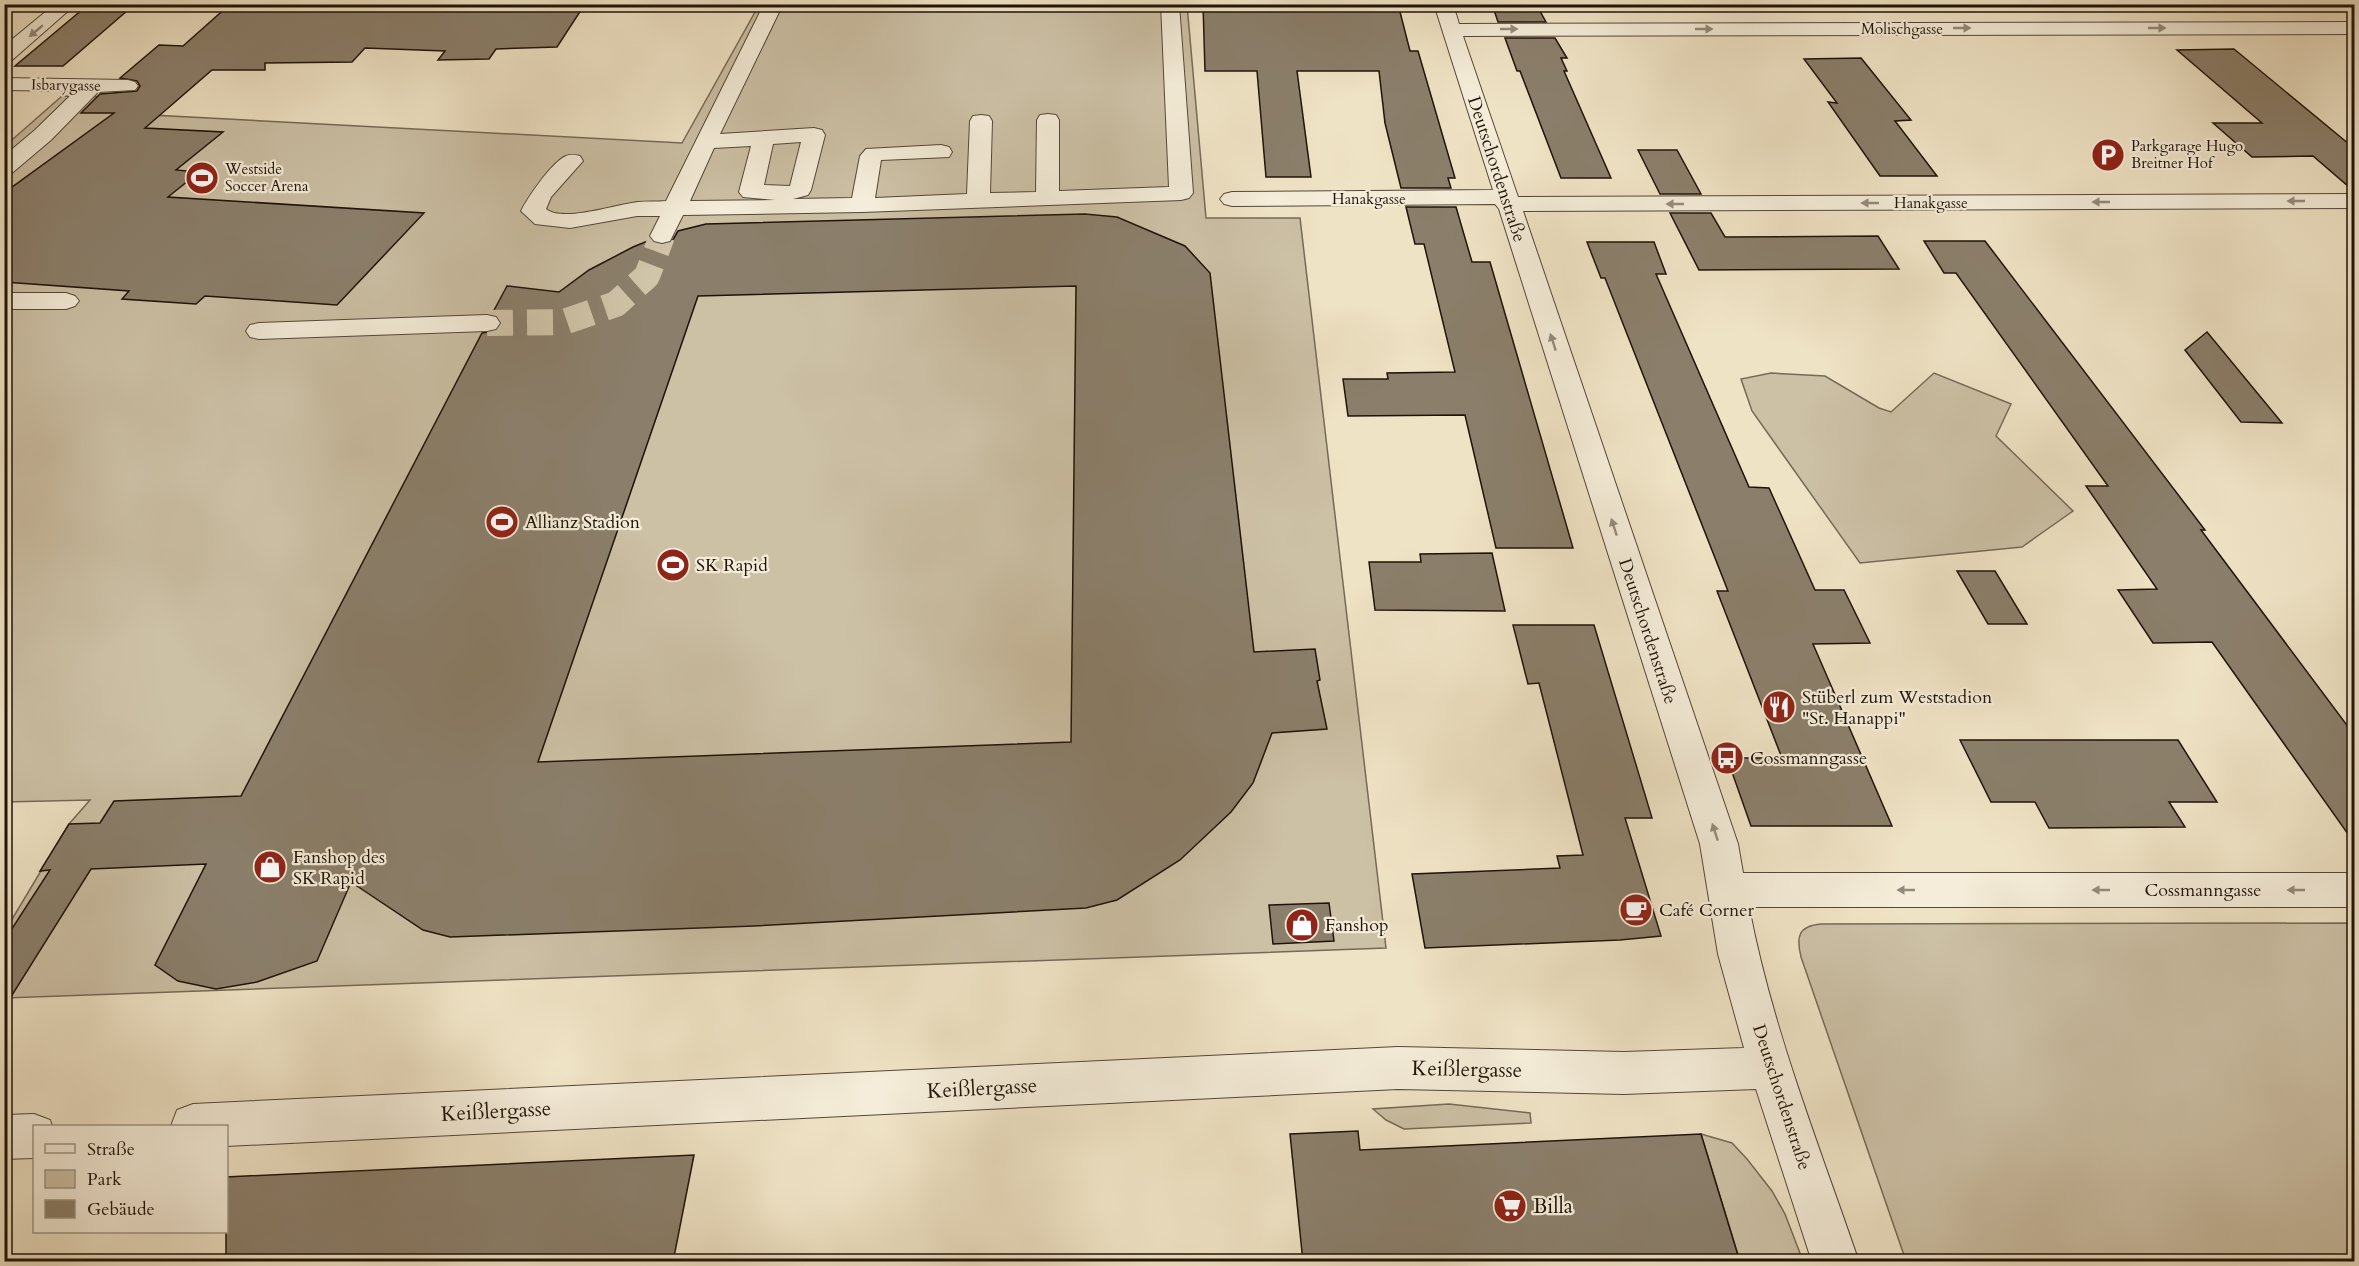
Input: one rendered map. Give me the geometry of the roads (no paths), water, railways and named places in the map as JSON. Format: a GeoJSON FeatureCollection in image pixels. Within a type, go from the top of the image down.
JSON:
{"type":"FeatureCollection","features":[{"type":"Feature","properties":{"kind":"street"},"geometry":{"type":"LineString","coordinates":[[4,57],[67,4]]}},
{"type":"Feature","properties":{"kind":"street"},"geometry":{"type":"LineString","coordinates":[[662,236],[705,142],[774,4]]}},
{"type":"Feature","properties":{"kind":"street"},"geometry":{"type":"LineString","coordinates":[[572,161],[541,195],[533,211],[543,219],[570,221],[638,209],[862,205],[1181,193],[1170,4]]}},
{"type":"Feature","properties":{"kind":"street","name":"Molischgasse"},"geometry":{"type":"LineString","coordinates":[[1447,17],[2355,28]]}},
{"type":"Feature","properties":{"kind":"street","name":"Deutschordenstraße"},"geometry":{"type":"LineString","coordinates":[[1447,17],[1715,834],[1728,889],[1731,923],[1738,954],[1771,1068],[1836,1262]]}},
{"type":"Feature","properties":{"kind":"street","name":"Isbarygasse"},"geometry":{"type":"LineString","coordinates":[[4,84],[128,86]]}},
{"type":"Feature","properties":{"kind":"street"},"geometry":{"type":"LineString","coordinates":[[4,168],[43,135],[92,86]]}},
{"type":"Feature","properties":{"kind":"street"},"geometry":{"type":"LineString","coordinates":[[1047,198],[1048,120]]}},
{"type":"Feature","properties":{"kind":"street"},"geometry":{"type":"LineString","coordinates":[[978,201],[981,121]]}},
{"type":"Feature","properties":{"kind":"street"},"geometry":{"type":"LineString","coordinates":[[705,142],[764,137]]}},
{"type":"Feature","properties":{"kind":"street"},"geometry":{"type":"LineString","coordinates":[[862,205],[871,156],[874,154],[941,152]]}},
{"type":"Feature","properties":{"kind":"street","name":"Hanakgasse"},"geometry":{"type":"LineString","coordinates":[[1232,199],[2355,201]]}},
{"type":"Feature","properties":{"kind":"street"},"geometry":{"type":"LineString","coordinates":[[4,301],[66,301]]}},
{"type":"Feature","properties":{"kind":"street"},"geometry":{"type":"LineString","coordinates":[[259,331],[488,323]]}},
{"type":"Feature","properties":{"kind":"street","name":"Cossmanngasse"},"geometry":{"type":"LineString","coordinates":[[1728,889],[1765,891],[2355,890]]}},
{"type":"Feature","properties":{"kind":"street","name":"Keißlergasse"},"geometry":{"type":"LineString","coordinates":[[213,1125],[1398,1068],[1624,1073],[1771,1068]]}},
{"type":"Feature","properties":{"kind":"street"},"geometry":{"type":"LineString","coordinates":[[4,1137],[33,1136]]}},
{"type":"Feature","properties":{"kind":"tunnel"},"geometry":{"type":"LineString","coordinates":[[487,323],[564,322],[616,304],[647,276],[662,236]]}},
{"type":"Feature","properties":{"kind":"place","name":"Parkgarage Hugo Breitner Hof"},"geometry":{"type":"Point","coordinates":[2108,155]}},
{"type":"Feature","properties":{"kind":"place","name":"Westside Soccer Arena"},"geometry":{"type":"Point","coordinates":[202,178]}},
{"type":"Feature","properties":{"kind":"place","name":"Allianz Stadion"},"geometry":{"type":"Point","coordinates":[502,522]}},
{"type":"Feature","properties":{"kind":"place","name":"SK Rapid"},"geometry":{"type":"Point","coordinates":[673,565]}},
{"type":"Feature","properties":{"kind":"place","name":"Stüberl zum Weststadion \"St. Hanappi\""},"geometry":{"type":"Point","coordinates":[1779,707]}},
{"type":"Feature","properties":{"kind":"place","name":"Cossmanngasse"},"geometry":{"type":"Point","coordinates":[1727,758]}},
{"type":"Feature","properties":{"kind":"place","name":"Fanshop des SK Rapid"},"geometry":{"type":"Point","coordinates":[270,867]}},
{"type":"Feature","properties":{"kind":"place","name":"Café Corner"},"geometry":{"type":"Point","coordinates":[1636,910]}},
{"type":"Feature","properties":{"kind":"place","name":"Fanshop"},"geometry":{"type":"Point","coordinates":[1302,925]}},
{"type":"Feature","properties":{"kind":"place","name":"Billa"},"geometry":{"type":"Point","coordinates":[1510,1206]}}]}
